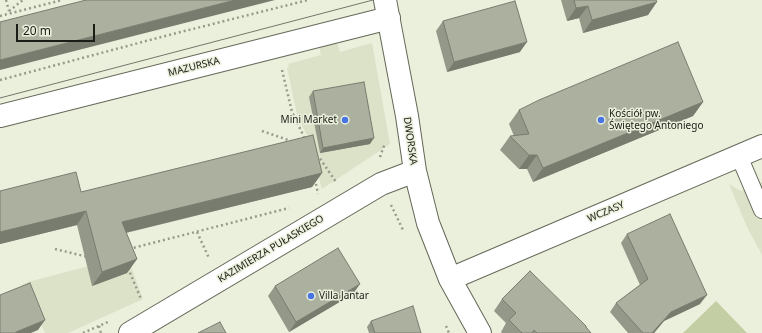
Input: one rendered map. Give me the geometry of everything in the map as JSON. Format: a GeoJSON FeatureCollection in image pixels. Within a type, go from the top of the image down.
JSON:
{"type":"FeatureCollection","features":[{"type":"Feature","properties":{"kind":"street","name":"MAZURSKA"},"geometry":{"type":"LineString","coordinates":[[0,116],[276,46],[387,9]]}},
{"type":"Feature","properties":{"kind":"street","name":"DWORSKA"},"geometry":{"type":"LineString","coordinates":[[387,9],[407,116],[415,171],[428,223],[450,278],[480,333]]}},
{"type":"Feature","properties":{"kind":"street","name":"WCZASY"},"geometry":{"type":"LineString","coordinates":[[450,278],[762,146]]}},
{"type":"Feature","properties":{"kind":"street","name":"KAZIMIERZA PUŁASKIEGO"},"geometry":{"type":"LineString","coordinates":[[130,333],[381,184],[415,171]]}},
{"type":"Feature","properties":{"kind":"lane"},"geometry":{"type":"LineString","coordinates":[[739,156],[762,210]]}},
{"type":"Feature","properties":{"kind":"path"},"geometry":{"type":"LineString","coordinates":[[6,0],[10,12]]}},
{"type":"Feature","properties":{"kind":"path"},"geometry":{"type":"LineString","coordinates":[[10,12],[23,0]]}},
{"type":"Feature","properties":{"kind":"path"},"geometry":{"type":"LineString","coordinates":[[0,16],[10,12],[62,0]]}},
{"type":"Feature","properties":{"kind":"path"},"geometry":{"type":"LineString","coordinates":[[0,80],[308,0]]}},
{"type":"Feature","properties":{"kind":"path"},"geometry":{"type":"LineString","coordinates":[[276,46],[292,112],[305,142]]}},
{"type":"Feature","properties":{"kind":"path"},"geometry":{"type":"LineString","coordinates":[[262,131],[292,142]]}},
{"type":"Feature","properties":{"kind":"path"},"geometry":{"type":"LineString","coordinates":[[314,157],[319,157],[339,187]]}},
{"type":"Feature","properties":{"kind":"path"},"geometry":{"type":"LineString","coordinates":[[315,179],[320,200]]}},
{"type":"Feature","properties":{"kind":"path"},"geometry":{"type":"LineString","coordinates":[[129,249],[290,208]]}},
{"type":"Feature","properties":{"kind":"path"},"geometry":{"type":"LineString","coordinates":[[197,232],[209,259]]}},
{"type":"Feature","properties":{"kind":"path"},"geometry":{"type":"LineString","coordinates":[[55,248],[92,258]]}},
{"type":"Feature","properties":{"kind":"path"},"geometry":{"type":"LineString","coordinates":[[127,265],[143,305]]}},
{"type":"Feature","properties":{"kind":"path"},"geometry":{"type":"LineString","coordinates":[[99,326],[102,333]]}},
{"type":"Feature","properties":{"kind":"shaded area"},"geometry":{"type":"Polygon","coordinates":[[[336,40],[340,52],[372,43],[390,144],[322,189],[309,140],[297,114],[287,68],[289,67],[288,64],[321,55],[319,45],[336,40]]]}},
{"type":"Feature","properties":{"kind":"shaded area"},"geometry":{"type":"Polygon","coordinates":[[[762,182],[762,255],[747,227],[729,184],[741,191],[762,182]]]}},
{"type":"Feature","properties":{"kind":"shaded area"},"geometry":{"type":"Polygon","coordinates":[[[127,256],[143,299],[68,333],[45,333],[38,317],[20,286],[28,282],[127,256]]]}},
{"type":"Feature","properties":{"kind":"shaded area"},"geometry":{"type":"Polygon","coordinates":[[[716,301],[747,333],[683,333],[716,301]]]}},
{"type":"Feature","properties":{"kind":"building"},"geometry":{"type":"Polygon","coordinates":[[[86,0],[235,0],[0,60],[0,22],[86,0]]]}},
{"type":"Feature","properties":{"kind":"building"},"geometry":{"type":"Polygon","coordinates":[[[574,0],[656,0],[657,2],[592,20],[588,6],[576,8],[574,0]]]}},
{"type":"Feature","properties":{"kind":"building"},"geometry":{"type":"Polygon","coordinates":[[[515,1],[527,42],[454,62],[443,21],[515,1]]]}},
{"type":"Feature","properties":{"kind":"building","name":"Kościół pw. Świętego Antoniego"},"geometry":{"type":"Polygon","coordinates":[[[678,42],[703,102],[543,168],[537,155],[529,155],[510,136],[529,134],[519,110],[539,100],[678,42]]]}},
{"type":"Feature","properties":{"kind":"building"},"geometry":{"type":"Polygon","coordinates":[[[364,82],[374,138],[323,148],[313,91],[364,82]]]}},
{"type":"Feature","properties":{"kind":"building"},"geometry":{"type":"Polygon","coordinates":[[[313,135],[322,173],[122,222],[137,259],[102,272],[86,211],[0,232],[0,191],[76,172],[81,192],[313,135]]]}},
{"type":"Feature","properties":{"kind":"building"},"geometry":{"type":"Polygon","coordinates":[[[670,214],[707,295],[671,312],[652,333],[643,333],[616,303],[648,279],[627,234],[670,214]]]}},
{"type":"Feature","properties":{"kind":"building"},"geometry":{"type":"Polygon","coordinates":[[[338,248],[360,284],[296,322],[275,286],[338,248]]]}},
{"type":"Feature","properties":{"kind":"building"},"geometry":{"type":"Polygon","coordinates":[[[530,271],[586,326],[591,333],[537,333],[534,330],[532,333],[522,333],[509,320],[516,313],[502,299],[530,271]]]}},
{"type":"Feature","properties":{"kind":"building"},"geometry":{"type":"Polygon","coordinates":[[[30,283],[45,320],[16,333],[0,333],[0,295],[30,283]]]}},
{"type":"Feature","properties":{"kind":"building"},"geometry":{"type":"Polygon","coordinates":[[[413,306],[421,333],[375,333],[371,321],[413,306]]]}},
{"type":"Feature","properties":{"kind":"building"},"geometry":{"type":"Polygon","coordinates":[[[220,322],[226,333],[198,333],[220,322]]]}},
{"type":"Feature","properties":{"kind":"tram line"},"geometry":{"type":"LineString","coordinates":[[0,98],[373,0]]}},
{"type":"Feature","properties":{"kind":"place","name":"Mini Market"},"geometry":{"type":"Point","coordinates":[345,120]}},
{"type":"Feature","properties":{"kind":"place","name":"Kościół pw. Świętego Antoniego"},"geometry":{"type":"Point","coordinates":[601,120]}},
{"type":"Feature","properties":{"kind":"place","name":"Villa Jantar"},"geometry":{"type":"Point","coordinates":[311,296]}}]}
